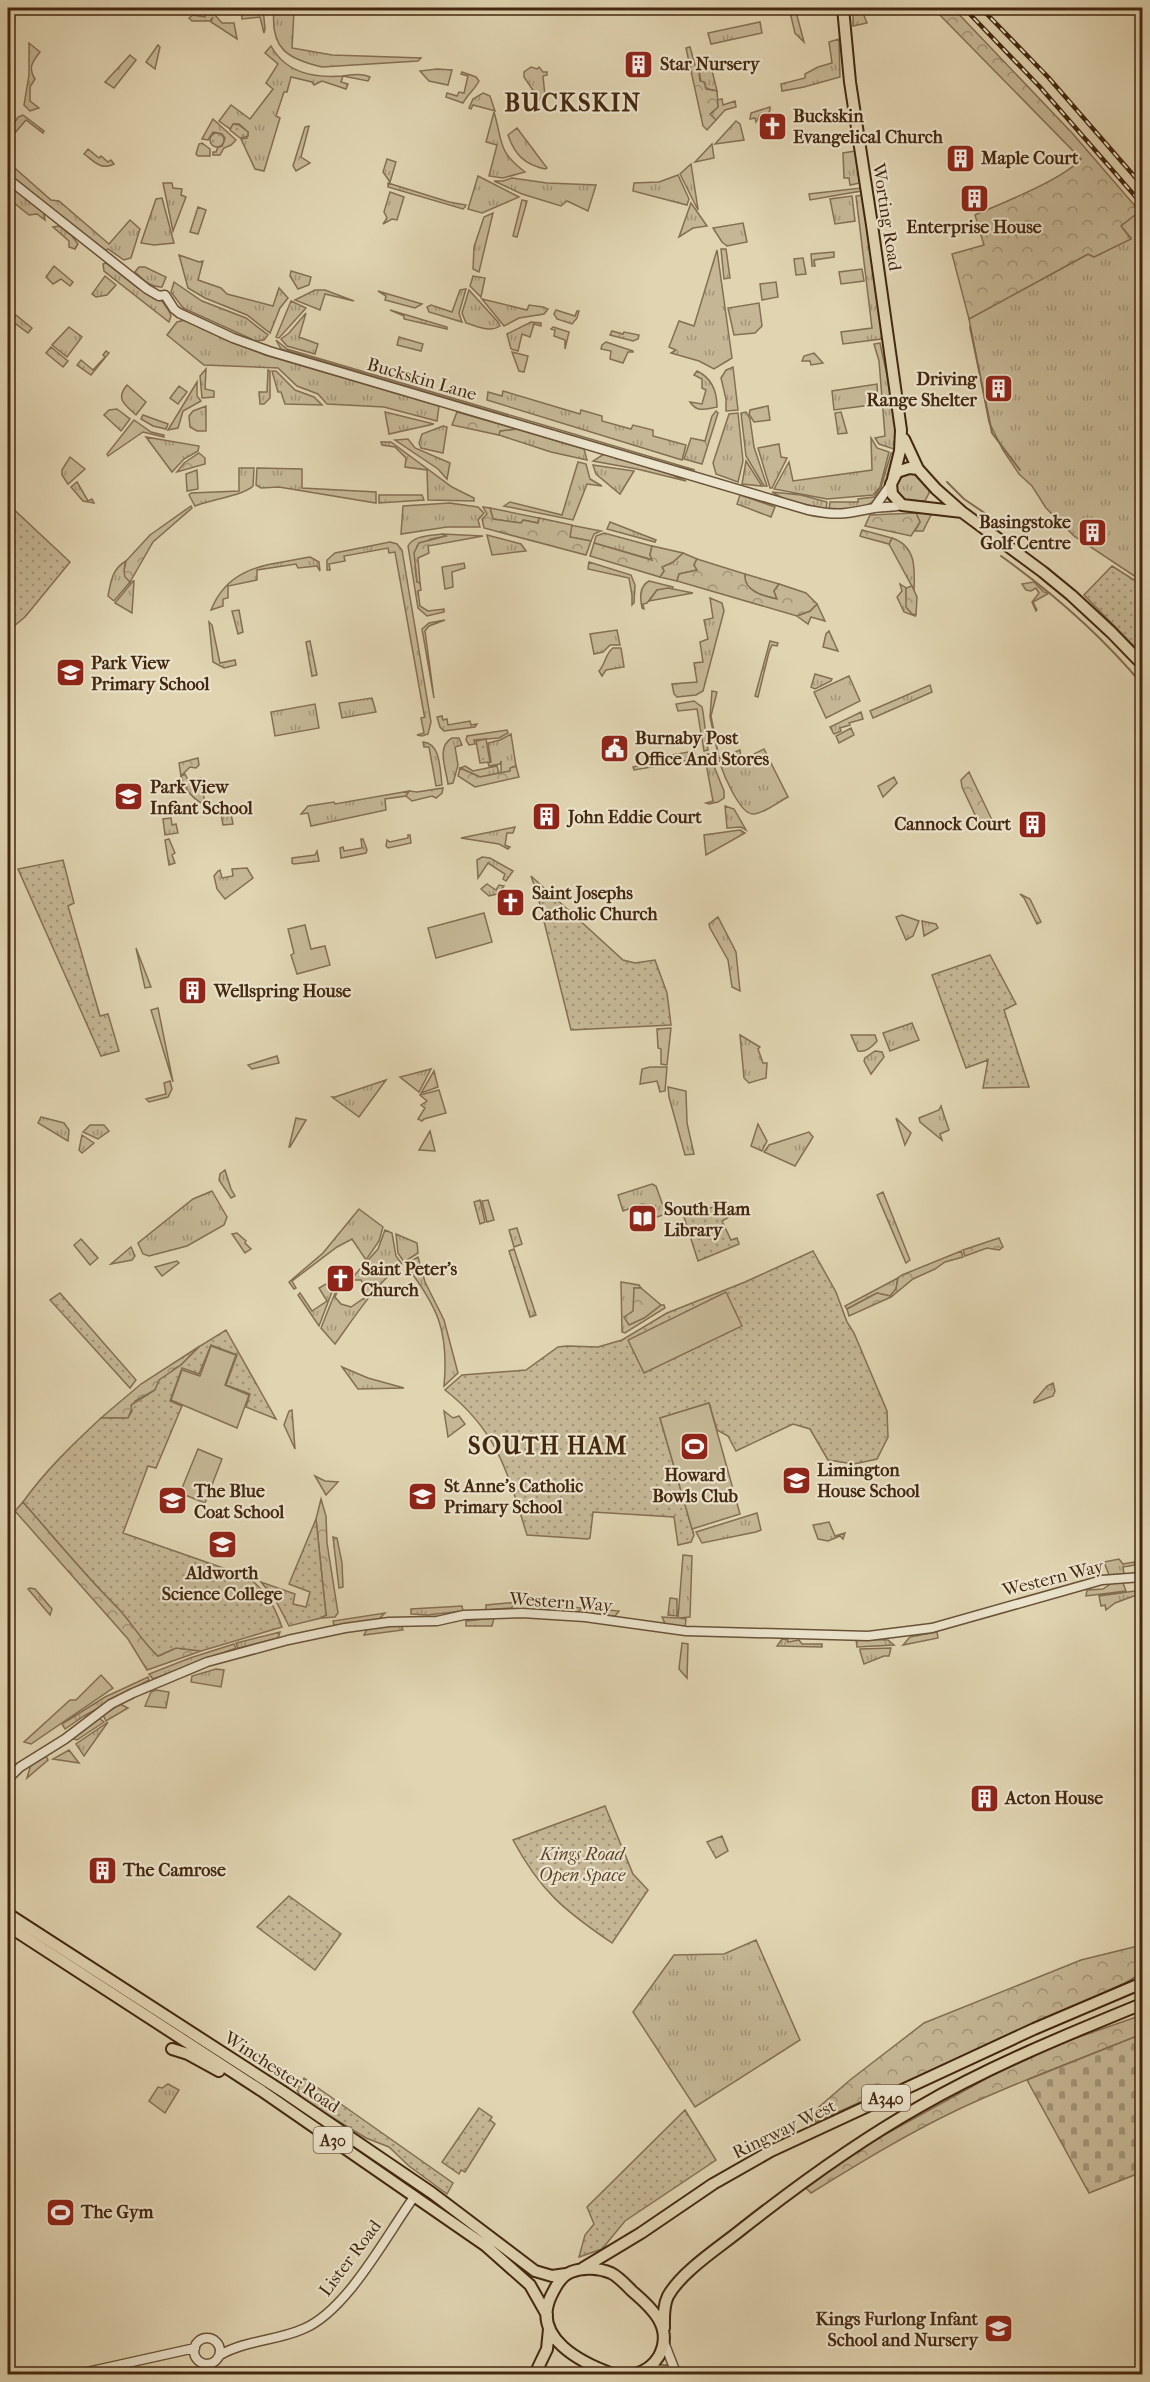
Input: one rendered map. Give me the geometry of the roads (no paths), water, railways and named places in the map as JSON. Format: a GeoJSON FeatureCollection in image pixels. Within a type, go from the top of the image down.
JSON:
{"type":"FeatureCollection","features":[{"type":"Feature","properties":{"kind":"main road","name":"Worting Road"},"geometry":{"type":"LineString","coordinates":[[843,8],[850,81],[901,430],[900,451],[892,482]]}},
{"type":"Feature","properties":{"kind":"main road","name":"Worting Road"},"geometry":{"type":"LineString","coordinates":[[901,430],[918,469]]}},
{"type":"Feature","properties":{"kind":"main road"},"geometry":{"type":"LineString","coordinates":[[962,512],[902,505],[892,494],[892,482],[903,470],[918,469],[962,512],[1071,595],[1143,664]]}},
{"type":"Feature","properties":{"kind":"main road"},"geometry":{"type":"LineString","coordinates":[[925,507],[935,496],[936,489]]}},
{"type":"Feature","properties":{"kind":"main road","name":"Winchester Road"},"geometry":{"type":"LineString","coordinates":[[8,1914],[285,2093],[432,2193],[535,2271],[552,2276],[566,2274]]}},
{"type":"Feature","properties":{"kind":"main road","name":"Winchester Road"},"geometry":{"type":"LineString","coordinates":[[8,1926],[262,2091],[486,2246],[521,2276],[539,2298],[547,2315]]}},
{"type":"Feature","properties":{"kind":"main road","name":"Ringway West"},"geometry":{"type":"LineString","coordinates":[[566,2274],[584,2268],[713,2184],[771,2151],[1143,1981]]}},
{"type":"Feature","properties":{"kind":"main road","name":"A340"},"geometry":{"type":"LineString","coordinates":[[664,2328],[666,2303],[678,2283],[741,2230],[815,2176],[918,2107],[1040,2046],[1143,2005]]}},
{"type":"Feature","properties":{"kind":"main road"},"geometry":{"type":"LineString","coordinates":[[172,2049],[188,2054],[245,2085],[262,2091]]}},
{"type":"Feature","properties":{"kind":"main road"},"geometry":{"type":"LineString","coordinates":[[584,2268],[604,2271],[617,2278],[651,2308],[664,2328],[664,2342],[656,2361],[648,2369],[634,2374]]}},
{"type":"Feature","properties":{"kind":"main road"},"geometry":{"type":"LineString","coordinates":[[535,2374],[547,2349],[549,2329],[547,2315],[550,2299],[566,2274]]}},
{"type":"Feature","properties":{"kind":"main road"},"geometry":{"type":"LineString","coordinates":[[549,2329],[569,2352],[614,2374]]}},
{"type":"Feature","properties":{"kind":"street","name":"Buckskin Lane"},"geometry":{"type":"LineString","coordinates":[[8,178],[147,289],[159,296],[165,295],[178,313],[233,338],[316,365],[808,510],[842,515],[873,508],[893,508],[902,505]]}},
{"type":"Feature","properties":{"kind":"street"},"geometry":{"type":"LineString","coordinates":[[873,508],[892,482]]}},
{"type":"Feature","properties":{"kind":"street","name":"Western Way"},"geometry":{"type":"LineString","coordinates":[[8,1779],[20,1767],[65,1739],[111,1704],[182,1671],[239,1652],[345,1628],[389,1622],[437,1621],[464,1616],[532,1613],[585,1617],[686,1631],[868,1636],[932,1628],[1102,1580],[1143,1577]]}},
{"type":"Feature","properties":{"kind":"street","name":"Lister Road"},"geometry":{"type":"LineString","coordinates":[[220,2355],[233,2347],[304,2329],[330,2312],[346,2296],[414,2197]]}},
{"type":"Feature","properties":{"kind":"street"},"geometry":{"type":"LineString","coordinates":[[206,2338],[218,2343],[220,2355],[216,2361],[208,2364],[199,2361],[195,2352],[199,2341],[206,2338]]}},
{"type":"Feature","properties":{"kind":"street"},"geometry":{"type":"LineString","coordinates":[[664,2342],[678,2374]]}},
{"type":"Feature","properties":{"kind":"street","name":"Lister Road"},"geometry":{"type":"LineString","coordinates":[[218,2343],[233,2347]]}},
{"type":"Feature","properties":{"kind":"street"},"geometry":{"type":"LineString","coordinates":[[78,2374],[183,2351],[195,2352]]}},
{"type":"Feature","properties":{"kind":"street"},"geometry":{"type":"LineString","coordinates":[[648,2369],[667,2370],[678,2374]]}},
{"type":"Feature","properties":{"kind":"waterway"},"geometry":{"type":"LineString","coordinates":[[970,327],[992,433],[1020,470]]}},
{"type":"Feature","properties":{"kind":"waterway"},"geometry":{"type":"LineString","coordinates":[[947,482],[964,499],[992,518]]}},
{"type":"Feature","properties":{"kind":"waterway"},"geometry":{"type":"LineString","coordinates":[[1001,556],[1076,616],[1142,684]]}},
{"type":"Feature","properties":{"kind":"railway"},"geometry":{"type":"LineString","coordinates":[[964,8],[1040,87],[1142,204]]}},
{"type":"Feature","properties":{"kind":"railway"},"geometry":{"type":"LineString","coordinates":[[981,8],[1048,77],[1142,185]]}},
{"type":"Feature","properties":{"kind":"place","name":"Star Nursery"},"geometry":{"type":"Point","coordinates":[639,64]}},
{"type":"Feature","properties":{"kind":"place","name":"Buckskin Evangelical Church"},"geometry":{"type":"Point","coordinates":[772,126]}},
{"type":"Feature","properties":{"kind":"place","name":"Maple Court"},"geometry":{"type":"Point","coordinates":[960,158]}},
{"type":"Feature","properties":{"kind":"place","name":"Enterprise House"},"geometry":{"type":"Point","coordinates":[974,198]}},
{"type":"Feature","properties":{"kind":"place","name":"Driving Range Shelter"},"geometry":{"type":"Point","coordinates":[998,389]}},
{"type":"Feature","properties":{"kind":"place","name":"Basingstoke Golf Centre"},"geometry":{"type":"Point","coordinates":[1092,532]}},
{"type":"Feature","properties":{"kind":"place","name":"Park View Primary School"},"geometry":{"type":"Point","coordinates":[70,673]}},
{"type":"Feature","properties":{"kind":"place","name":"Burnaby Post Office And Stores"},"geometry":{"type":"Point","coordinates":[614,748]}},
{"type":"Feature","properties":{"kind":"place","name":"Park View Infant School"},"geometry":{"type":"Point","coordinates":[129,797]}},
{"type":"Feature","properties":{"kind":"place","name":"John Eddie Court"},"geometry":{"type":"Point","coordinates":[547,817]}},
{"type":"Feature","properties":{"kind":"place","name":"Cannock Court"},"geometry":{"type":"Point","coordinates":[1032,824]}},
{"type":"Feature","properties":{"kind":"place","name":"Saint Josephs Catholic Church"},"geometry":{"type":"Point","coordinates":[511,903]}},
{"type":"Feature","properties":{"kind":"place","name":"Wellspring House"},"geometry":{"type":"Point","coordinates":[193,991]}},
{"type":"Feature","properties":{"kind":"place","name":"South Ham Library"},"geometry":{"type":"Point","coordinates":[643,1219]}},
{"type":"Feature","properties":{"kind":"place","name":"Saint Peter's Church"},"geometry":{"type":"Point","coordinates":[340,1279]}},
{"type":"Feature","properties":{"kind":"place","name":"Howard Bowls Club"},"geometry":{"type":"Point","coordinates":[695,1446]}},
{"type":"Feature","properties":{"kind":"place","name":"Limington House School"},"geometry":{"type":"Point","coordinates":[796,1480]}},
{"type":"Feature","properties":{"kind":"place","name":"St Anne's Catholic Primary School"},"geometry":{"type":"Point","coordinates":[423,1496]}},
{"type":"Feature","properties":{"kind":"place","name":"The Blue Coat School"},"geometry":{"type":"Point","coordinates":[173,1501]}},
{"type":"Feature","properties":{"kind":"place","name":"Aldworth Science College"},"geometry":{"type":"Point","coordinates":[222,1544]}},
{"type":"Feature","properties":{"kind":"place","name":"Acton House"},"geometry":{"type":"Point","coordinates":[984,1798]}},
{"type":"Feature","properties":{"kind":"place","name":"The Camrose"},"geometry":{"type":"Point","coordinates":[102,1870]}},
{"type":"Feature","properties":{"kind":"place","name":"The Gym"},"geometry":{"type":"Point","coordinates":[60,2212]}},
{"type":"Feature","properties":{"kind":"place","name":"Kings Furlong Infant School and Nursery"},"geometry":{"type":"Point","coordinates":[999,2329]}},
{"type":"Feature","properties":{"kind":"district","name":"BUCKSKIN"},"geometry":{"type":"Point","coordinates":[573,103]}},
{"type":"Feature","properties":{"kind":"district","name":"SOUTH HAM"},"geometry":{"type":"Point","coordinates":[548,1446]}},
{"type":"Feature","properties":{"kind":"park label","name":"Kings Road Open Space"},"geometry":{"type":"Point","coordinates":[582,1864]}}]}
